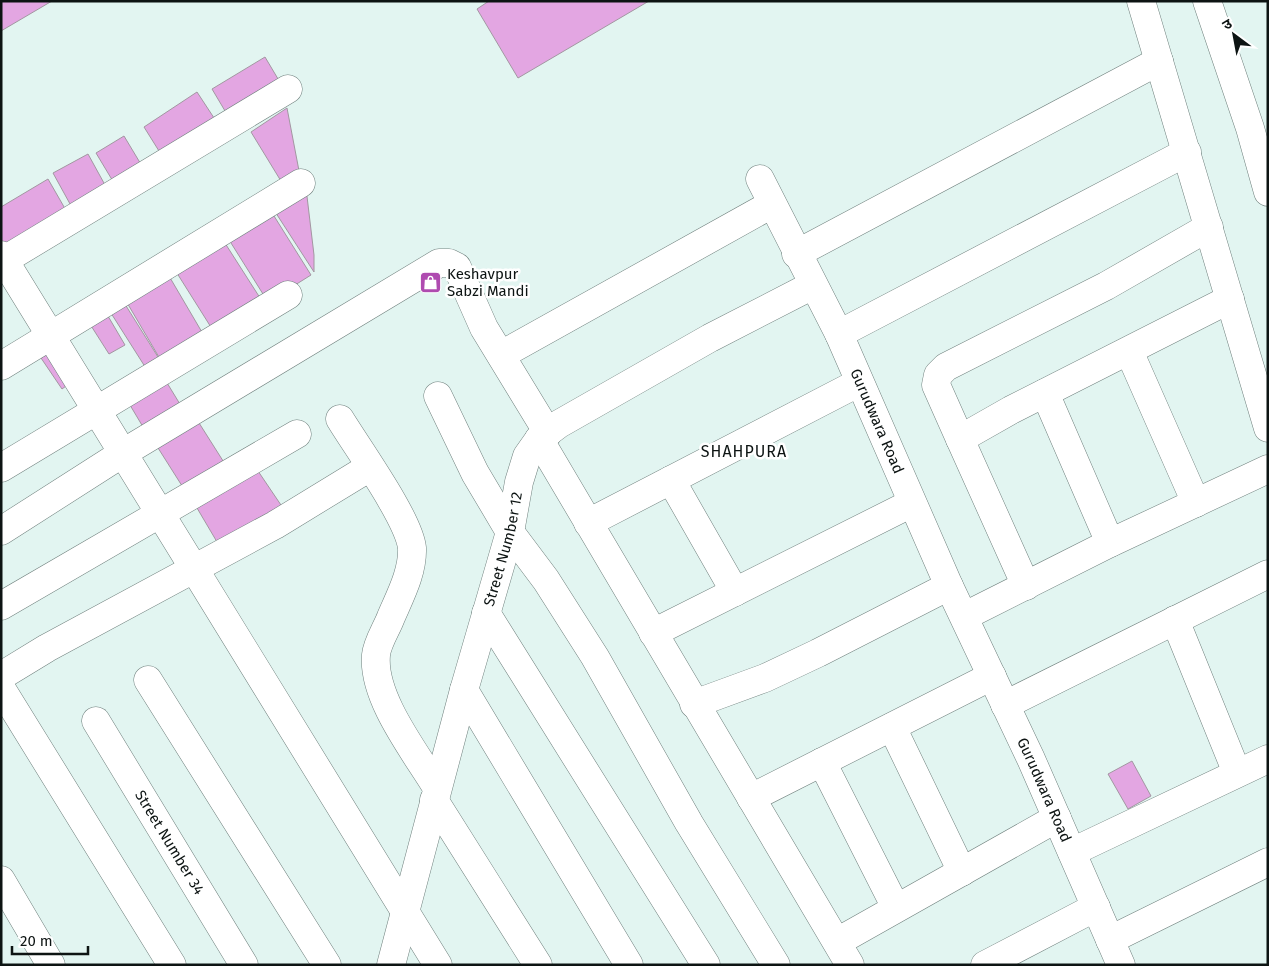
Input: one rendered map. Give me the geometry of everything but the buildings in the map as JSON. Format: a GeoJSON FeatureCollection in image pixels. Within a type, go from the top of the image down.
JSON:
{"type":"FeatureCollection","features":[{"type":"Feature","properties":{"kind":"street"},"geometry":{"type":"LineString","coordinates":[[1141,1],[1268,428]]}},
{"type":"Feature","properties":{"kind":"street"},"geometry":{"type":"LineString","coordinates":[[1207,1],[1247,120],[1268,192]]}},
{"type":"Feature","properties":{"kind":"street"},"geometry":{"type":"LineString","coordinates":[[796,254],[1159,61]]}},
{"type":"Feature","properties":{"kind":"street"},"geometry":{"type":"LineString","coordinates":[[288,89],[2,259],[438,965]]}},
{"type":"Feature","properties":{"kind":"street"},"geometry":{"type":"LineString","coordinates":[[839,334],[1186,152]]}},
{"type":"Feature","properties":{"kind":"street","name":"Gurudwara Road"},"geometry":{"type":"LineString","coordinates":[[760,179],[796,254],[839,334],[858,383],[949,586],[1006,705],[1121,965]]}},
{"type":"Feature","properties":{"kind":"street"},"geometry":{"type":"LineString","coordinates":[[1,366],[301,183]]}},
{"type":"Feature","properties":{"kind":"street"},"geometry":{"type":"LineString","coordinates":[[501,355],[772,204]]}},
{"type":"Feature","properties":{"kind":"street"},"geometry":{"type":"LineString","coordinates":[[1026,586],[936,385],[938,375],[946,367],[1106,286],[1209,227]]}},
{"type":"Feature","properties":{"kind":"street"},"geometry":{"type":"LineString","coordinates":[[1,531],[123,453],[439,263],[449,262],[457,267],[480,320],[501,355],[588,523],[850,965]]}},
{"type":"Feature","properties":{"kind":"street","name":"Street Number 12"},"geometry":{"type":"LineString","coordinates":[[391,965],[435,794],[510,532],[519,482],[527,456],[544,436],[710,338],[812,285]]}},
{"type":"Feature","properties":{"kind":"street"},"geometry":{"type":"LineString","coordinates":[[1,468],[288,295]]}},
{"type":"Feature","properties":{"kind":"street"},"geometry":{"type":"LineString","coordinates":[[960,439],[1230,299]]}},
{"type":"Feature","properties":{"kind":"street"},"geometry":{"type":"LineString","coordinates":[[1129,351],[1196,503]]}},
{"type":"Feature","properties":{"kind":"street"},"geometry":{"type":"LineString","coordinates":[[588,523],[858,383]]}},
{"type":"Feature","properties":{"kind":"street"},"geometry":{"type":"LineString","coordinates":[[1046,393],[1110,543]]}},
{"type":"Feature","properties":{"kind":"street"},"geometry":{"type":"LineString","coordinates":[[438,396],[476,473],[510,532],[551,588],[596,657],[689,823],[776,965]]}},
{"type":"Feature","properties":{"kind":"street"},"geometry":{"type":"LineString","coordinates":[[340,419],[396,510],[406,528],[412,547],[406,581],[376,654],[379,684],[390,709],[435,794],[538,965]]}},
{"type":"Feature","properties":{"kind":"street"},"geometry":{"type":"LineString","coordinates":[[1,606],[161,515],[297,434]]}},
{"type":"Feature","properties":{"kind":"street"},"geometry":{"type":"LineString","coordinates":[[1,676],[47,648],[275,525],[370,468]]}},
{"type":"Feature","properties":{"kind":"street"},"geometry":{"type":"LineString","coordinates":[[965,616],[1110,543],[1268,469]]}},
{"type":"Feature","properties":{"kind":"street"},"geometry":{"type":"LineString","coordinates":[[671,480],[735,592]]}},
{"type":"Feature","properties":{"kind":"street"},"geometry":{"type":"LineString","coordinates":[[653,633],[912,503]]}},
{"type":"Feature","properties":{"kind":"street"},"geometry":{"type":"LineString","coordinates":[[1006,705],[1268,574]]}},
{"type":"Feature","properties":{"kind":"street"},"geometry":{"type":"LineString","coordinates":[[694,704],[766,678],[949,586]]}},
{"type":"Feature","properties":{"kind":"street"},"geometry":{"type":"LineString","coordinates":[[486,613],[706,965]]}},
{"type":"Feature","properties":{"kind":"street"},"geometry":{"type":"LineString","coordinates":[[1175,620],[1237,773]]}},
{"type":"Feature","properties":{"kind":"street"},"geometry":{"type":"LineString","coordinates":[[750,798],[992,676]]}},
{"type":"Feature","properties":{"kind":"street"},"geometry":{"type":"LineString","coordinates":[[148,680],[327,965]]}},
{"type":"Feature","properties":{"kind":"street"},"geometry":{"type":"LineString","coordinates":[[1,688],[172,965]]}},
{"type":"Feature","properties":{"kind":"street"},"geometry":{"type":"LineString","coordinates":[[464,690],[630,965]]}},
{"type":"Feature","properties":{"kind":"street","name":"Street Number 34"},"geometry":{"type":"LineString","coordinates":[[96,721],[244,965]]}},
{"type":"Feature","properties":{"kind":"street"},"geometry":{"type":"LineString","coordinates":[[892,726],[962,872]]}},
{"type":"Feature","properties":{"kind":"street"},"geometry":{"type":"LineString","coordinates":[[1072,852],[1268,760]]}},
{"type":"Feature","properties":{"kind":"street"},"geometry":{"type":"LineString","coordinates":[[822,762],[896,908]]}},
{"type":"Feature","properties":{"kind":"street"},"geometry":{"type":"LineString","coordinates":[[837,942],[1057,818]]}},
{"type":"Feature","properties":{"kind":"street"},"geometry":{"type":"LineString","coordinates":[[1110,940],[1268,862]]}},
{"type":"Feature","properties":{"kind":"street"},"geometry":{"type":"LineString","coordinates":[[1,880],[46,963]]}},
{"type":"Feature","properties":{"kind":"street"},"geometry":{"type":"LineString","coordinates":[[985,965],[1096,907]]}},
{"type":"Feature","properties":{"kind":"place","name":"Keshavpur Sabzi Mandi"},"geometry":{"type":"Point","coordinates":[431,283]}},
{"type":"Feature","properties":{"kind":"district","name":"SHAHPURA"},"geometry":{"type":"Point","coordinates":[744,451]}}]}
